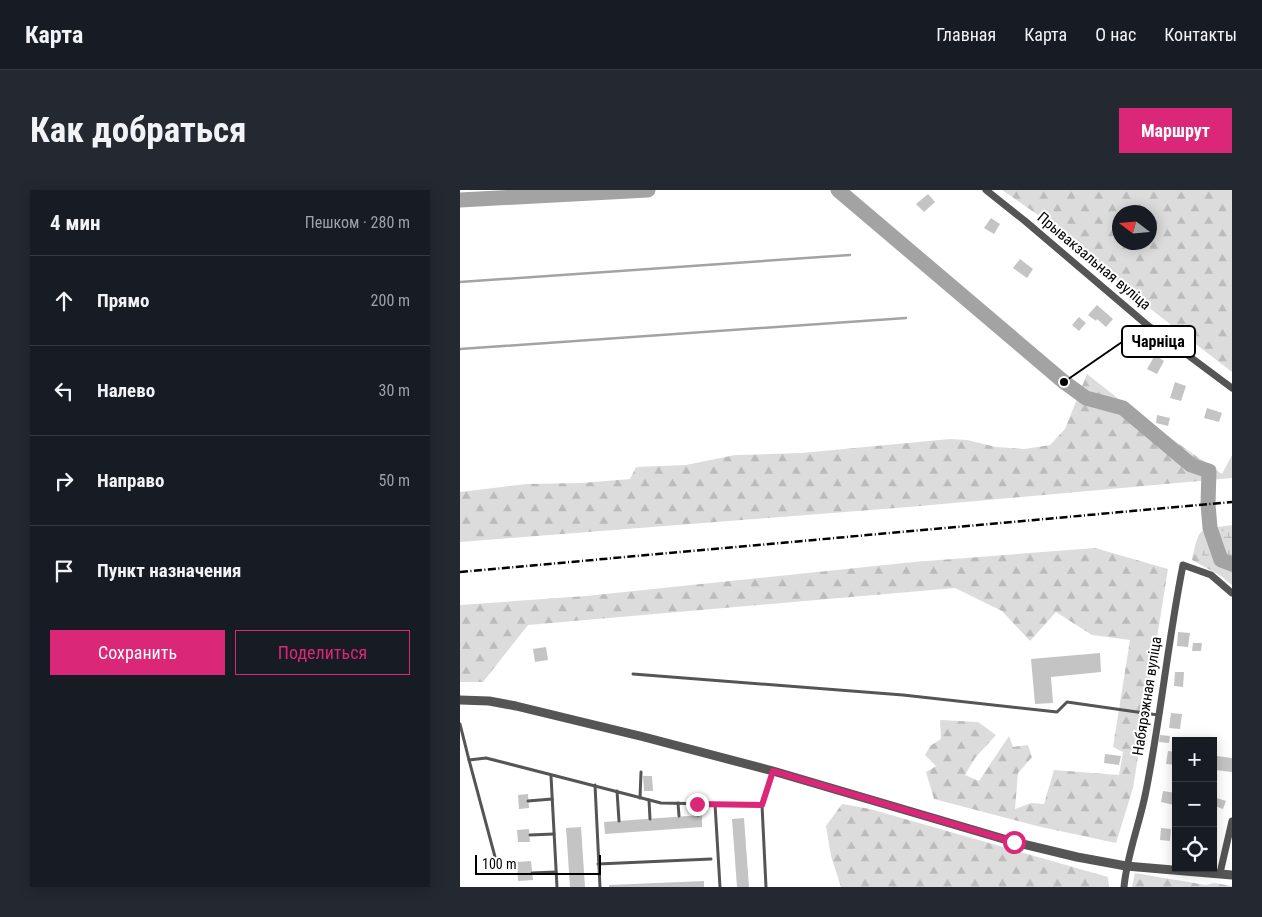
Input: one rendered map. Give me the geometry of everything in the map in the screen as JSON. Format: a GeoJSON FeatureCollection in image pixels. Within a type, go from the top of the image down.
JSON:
{"type":"FeatureCollection","features":[{"type":"Feature","properties":{"kind":"street","name":"Прывакзальная вуліца"},"geometry":{"type":"LineString","coordinates":[[986,190],[1025,220],[1146,324],[1232,388]]}},
{"type":"Feature","properties":{"kind":"street","name":"Набярэжная вуліца"},"geometry":{"type":"LineString","coordinates":[[1124,887],[1126,866],[1146,792],[1183,565],[1211,575],[1232,593]]}},
{"type":"Feature","properties":{"kind":"street"},"geometry":{"type":"LineString","coordinates":[[460,700],[489,701],[516,706],[644,737],[773,771],[1014,842],[1077,857],[1126,866],[1232,875]]}},
{"type":"Feature","properties":{"kind":"street"},"geometry":{"type":"LineString","coordinates":[[1220,874],[1232,822]]}},
{"type":"Feature","properties":{"kind":"lane"},"geometry":{"type":"LineString","coordinates":[[633,674],[903,695],[1057,712],[1066,702],[1159,715]]}},
{"type":"Feature","properties":{"kind":"lane"},"geometry":{"type":"LineString","coordinates":[[460,724],[498,868]]}},
{"type":"Feature","properties":{"kind":"lane"},"geometry":{"type":"LineString","coordinates":[[468,760],[486,758],[661,803],[762,805]]}},
{"type":"Feature","properties":{"kind":"lane"},"geometry":{"type":"LineString","coordinates":[[766,887],[762,805],[773,771]]}},
{"type":"Feature","properties":{"kind":"lane"},"geometry":{"type":"LineString","coordinates":[[640,798],[641,772]]}},
{"type":"Feature","properties":{"kind":"lane"},"geometry":{"type":"LineString","coordinates":[[551,776],[556,887]]}},
{"type":"Feature","properties":{"kind":"lane"},"geometry":{"type":"LineString","coordinates":[[595,785],[600,887]]}},
{"type":"Feature","properties":{"kind":"lane"},"geometry":{"type":"LineString","coordinates":[[617,791],[619,821]]}},
{"type":"Feature","properties":{"kind":"lane"},"geometry":{"type":"LineString","coordinates":[[528,801],[552,799]]}},
{"type":"Feature","properties":{"kind":"lane"},"geometry":{"type":"LineString","coordinates":[[649,800],[650,818]]}},
{"type":"Feature","properties":{"kind":"lane"},"geometry":{"type":"LineString","coordinates":[[678,803],[679,816]]}},
{"type":"Feature","properties":{"kind":"lane"},"geometry":{"type":"LineString","coordinates":[[697,804],[698,815]]}},
{"type":"Feature","properties":{"kind":"lane"},"geometry":{"type":"LineString","coordinates":[[715,804],[720,887]]}},
{"type":"Feature","properties":{"kind":"lane"},"geometry":{"type":"LineString","coordinates":[[530,835],[554,834]]}},
{"type":"Feature","properties":{"kind":"lane"},"geometry":{"type":"LineString","coordinates":[[598,864],[710,859]]}},
{"type":"Feature","properties":{"kind":"lane"},"geometry":{"type":"LineString","coordinates":[[532,873],[556,872]]}},
{"type":"Feature","properties":{"kind":"green space"},"geometry":{"type":"Polygon","coordinates":[[[1002,190],[1232,190],[1232,372],[1157,314],[1041,217],[1002,190]]]}},
{"type":"Feature","properties":{"kind":"green space"},"geometry":{"type":"Polygon","coordinates":[[[1087,374],[1153,426],[1222,474],[1232,455],[1232,478],[909,507],[460,542],[460,492],[526,484],[582,483],[630,479],[636,467],[686,465],[735,455],[802,453],[950,439],[967,440],[996,447],[1025,449],[1050,445],[1065,429],[1087,374]]]}},
{"type":"Feature","properties":{"kind":"green space"},"geometry":{"type":"Polygon","coordinates":[[[1232,525],[1232,585],[1221,576],[1192,560],[1197,540],[1202,531],[1232,525]]]}},
{"type":"Feature","properties":{"kind":"green space"},"geometry":{"type":"Polygon","coordinates":[[[1210,528],[1232,533],[1232,573],[1202,556],[1210,528]]]}},
{"type":"Feature","properties":{"kind":"green space"},"geometry":{"type":"Polygon","coordinates":[[[1095,548],[1168,569],[1133,788],[1116,843],[1041,827],[934,799],[926,772],[936,766],[925,755],[930,746],[941,739],[940,720],[978,722],[996,735],[975,758],[965,775],[979,781],[1009,736],[1013,747],[1028,745],[1032,757],[1018,773],[1015,809],[1031,803],[1044,804],[1054,770],[1119,775],[1123,752],[1113,747],[1130,640],[1092,635],[1056,612],[1030,641],[1002,611],[955,588],[528,625],[483,682],[460,682],[460,605],[586,596],[914,562],[1095,548]]]}},
{"type":"Feature","properties":{"kind":"green space"},"geometry":{"type":"Polygon","coordinates":[[[842,804],[870,809],[1108,877],[1109,887],[841,887],[831,856],[826,826],[842,804]]]}},
{"type":"Feature","properties":{"kind":"green space"},"geometry":{"type":"Polygon","coordinates":[[[1135,873],[1206,885],[1214,883],[1232,887],[1132,887],[1135,873]]]}},
{"type":"Feature","properties":{"kind":"building"},"geometry":{"type":"Polygon","coordinates":[[[928,194],[935,202],[924,212],[916,204],[928,194]]]}},
{"type":"Feature","properties":{"kind":"building"},"geometry":{"type":"Polygon","coordinates":[[[991,218],[1000,224],[994,234],[984,228],[991,218]]]}},
{"type":"Feature","properties":{"kind":"building"},"geometry":{"type":"Polygon","coordinates":[[[1020,259],[1033,269],[1027,278],[1013,268],[1020,259]]]}},
{"type":"Feature","properties":{"kind":"building"},"geometry":{"type":"Polygon","coordinates":[[[1097,305],[1113,319],[1106,327],[1097,319],[1096,321],[1088,315],[1097,305]]]}},
{"type":"Feature","properties":{"kind":"building"},"geometry":{"type":"Polygon","coordinates":[[[1079,317],[1086,323],[1079,331],[1072,325],[1079,317]]]}},
{"type":"Feature","properties":{"kind":"building"},"geometry":{"type":"Polygon","coordinates":[[[1155,355],[1164,361],[1157,374],[1147,369],[1155,355]]]}},
{"type":"Feature","properties":{"kind":"building"},"geometry":{"type":"Polygon","coordinates":[[[1175,382],[1186,386],[1181,401],[1170,398],[1175,382]]]}},
{"type":"Feature","properties":{"kind":"building"},"geometry":{"type":"Polygon","coordinates":[[[1207,408],[1222,413],[1219,422],[1204,418],[1207,408]]]}},
{"type":"Feature","properties":{"kind":"building"},"geometry":{"type":"Polygon","coordinates":[[[1157,415],[1170,418],[1168,426],[1156,423],[1157,415]]]}},
{"type":"Feature","properties":{"kind":"building"},"geometry":{"type":"Polygon","coordinates":[[[1178,632],[1190,633],[1188,647],[1177,646],[1178,632]]]}},
{"type":"Feature","properties":{"kind":"building"},"geometry":{"type":"Polygon","coordinates":[[[1193,643],[1202,643],[1201,651],[1192,651],[1193,643]]]}},
{"type":"Feature","properties":{"kind":"building"},"geometry":{"type":"Polygon","coordinates":[[[546,647],[548,660],[535,662],[533,649],[546,647]]]}},
{"type":"Feature","properties":{"kind":"building"},"geometry":{"type":"Polygon","coordinates":[[[1100,653],[1101,672],[1051,677],[1053,703],[1035,704],[1031,659],[1100,653]]]}},
{"type":"Feature","properties":{"kind":"building"},"geometry":{"type":"Polygon","coordinates":[[[1175,672],[1184,672],[1183,687],[1174,686],[1175,672]]]}},
{"type":"Feature","properties":{"kind":"building"},"geometry":{"type":"Polygon","coordinates":[[[1171,713],[1182,714],[1180,729],[1169,728],[1171,713]]]}},
{"type":"Feature","properties":{"kind":"building"},"geometry":{"type":"Polygon","coordinates":[[[1160,735],[1170,736],[1169,743],[1159,742],[1160,735]]]}},
{"type":"Feature","properties":{"kind":"building"},"geometry":{"type":"Polygon","coordinates":[[[1168,751],[1172,752],[1172,765],[1166,764],[1168,751]]]}},
{"type":"Feature","properties":{"kind":"building"},"geometry":{"type":"Polygon","coordinates":[[[1105,754],[1121,756],[1119,765],[1104,763],[1105,754]]]}},
{"type":"Feature","properties":{"kind":"building"},"geometry":{"type":"Polygon","coordinates":[[[1217,756],[1232,758],[1232,772],[1217,770],[1217,756]]]}},
{"type":"Feature","properties":{"kind":"building"},"geometry":{"type":"Polygon","coordinates":[[[643,776],[652,776],[653,791],[644,791],[643,776]]]}},
{"type":"Feature","properties":{"kind":"building"},"geometry":{"type":"Polygon","coordinates":[[[1163,791],[1172,792],[1172,805],[1161,802],[1163,791]]]}},
{"type":"Feature","properties":{"kind":"building"},"geometry":{"type":"Polygon","coordinates":[[[528,794],[529,808],[519,809],[518,795],[528,794]]]}},
{"type":"Feature","properties":{"kind":"building"},"geometry":{"type":"Polygon","coordinates":[[[1217,798],[1226,801],[1223,809],[1217,807],[1217,798]]]}},
{"type":"Feature","properties":{"kind":"building"},"geometry":{"type":"Polygon","coordinates":[[[702,815],[702,827],[605,834],[604,822],[702,815]]]}},
{"type":"Feature","properties":{"kind":"building"},"geometry":{"type":"Polygon","coordinates":[[[744,818],[749,887],[737,887],[732,819],[744,818]]]}},
{"type":"Feature","properties":{"kind":"building"},"geometry":{"type":"Polygon","coordinates":[[[581,827],[585,887],[570,887],[566,828],[581,827]]]}},
{"type":"Feature","properties":{"kind":"building"},"geometry":{"type":"Polygon","coordinates":[[[1161,828],[1171,829],[1170,841],[1160,840],[1161,828]]]}},
{"type":"Feature","properties":{"kind":"building"},"geometry":{"type":"Polygon","coordinates":[[[529,829],[530,842],[518,842],[517,830],[529,829]]]}},
{"type":"Feature","properties":{"kind":"building"},"geometry":{"type":"Polygon","coordinates":[[[531,861],[533,880],[518,881],[517,862],[531,861]]]}},
{"type":"Feature","properties":{"kind":"building"},"geometry":{"type":"Polygon","coordinates":[[[704,881],[704,887],[609,887],[609,885],[704,881]]]}},
{"type":"Feature","properties":{"kind":"waterway"},"geometry":{"type":"LineString","coordinates":[[460,200],[648,190]]}},
{"type":"Feature","properties":{"kind":"waterway"},"geometry":{"type":"LineString","coordinates":[[838,190],[1064,382],[1086,398],[1123,408],[1191,465],[1209,471],[1208,504],[1210,528],[1221,560],[1232,564]]}},
{"type":"Feature","properties":{"kind":"waterway"},"geometry":{"type":"LineString","coordinates":[[460,282],[850,255]]}},
{"type":"Feature","properties":{"kind":"waterway"},"geometry":{"type":"LineString","coordinates":[[460,349],[906,318]]}},
{"type":"Feature","properties":{"kind":"railway"},"geometry":{"type":"LineString","coordinates":[[460,572],[1232,502]]}},
{"type":"Feature","properties":{"kind":"place","name":"Чарніца"},"geometry":{"type":"Point","coordinates":[1064,382]}},
{"type":"Feature","properties":{"kind":"route"},"geometry":{"type":"LineString","coordinates":[[697,804],[762,805],[773,771],[1014,842]]}}]}
